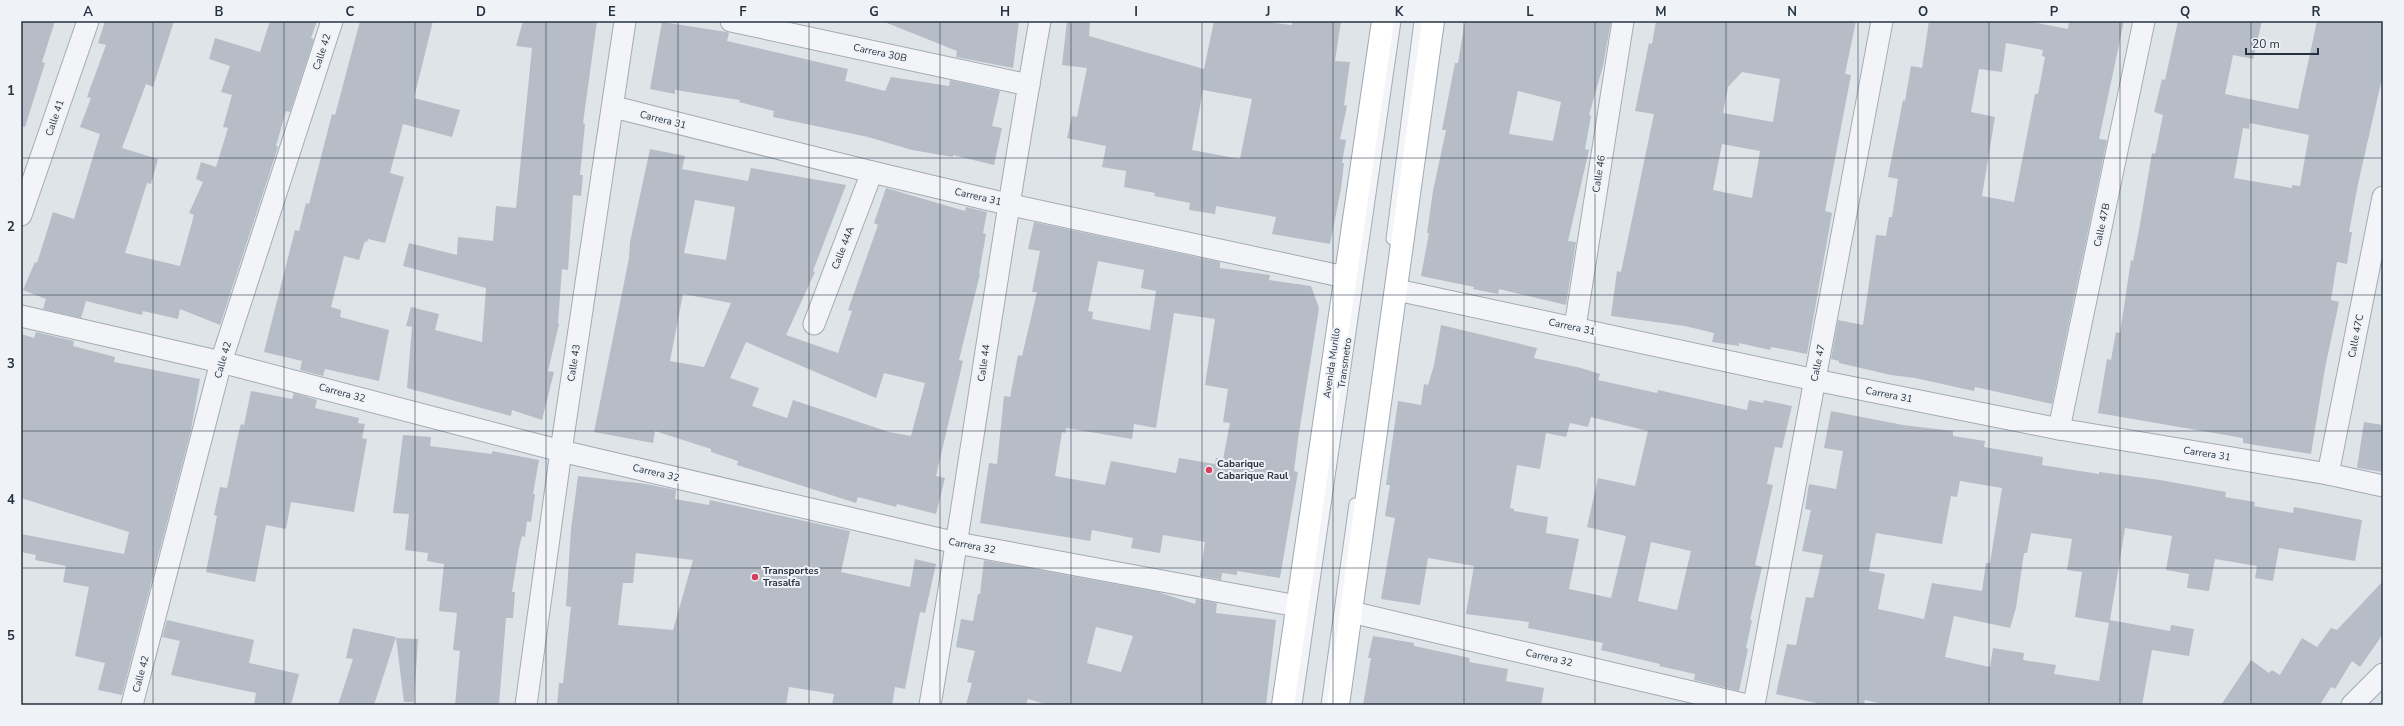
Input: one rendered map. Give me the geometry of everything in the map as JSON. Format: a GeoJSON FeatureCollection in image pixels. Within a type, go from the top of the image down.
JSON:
{"type":"FeatureCollection","features":[{"type":"Feature","properties":{"kind":"main road","name":"Avenida Murillo"},"geometry":{"type":"LineString","coordinates":[[1283,705],[1383,21]]}},
{"type":"Feature","properties":{"kind":"main road"},"geometry":{"type":"LineString","coordinates":[[1338,705],[1397,290],[1433,21]]}},
{"type":"Feature","properties":{"kind":"street","name":"Calle 41"},"geometry":{"type":"LineString","coordinates":[[21,215],[88,21]]}},
{"type":"Feature","properties":{"kind":"street","name":"Calle 42"},"geometry":{"type":"LineString","coordinates":[[132,705],[221,362],[332,21]]}},
{"type":"Feature","properties":{"kind":"street","name":"Calle 43"},"geometry":{"type":"LineString","coordinates":[[526,705],[561,451],[614,107],[625,21]]}},
{"type":"Feature","properties":{"kind":"street","name":"Carrera 30B"},"geometry":{"type":"LineString","coordinates":[[731,21],[1028,85]]}},
{"type":"Feature","properties":{"kind":"street","name":"Calle 44"},"geometry":{"type":"LineString","coordinates":[[930,705],[957,543],[1007,204],[1040,21]]}},
{"type":"Feature","properties":{"kind":"street","name":"Calle 46"},"geometry":{"type":"LineString","coordinates":[[1575,327],[1623,21]]}},
{"type":"Feature","properties":{"kind":"street","name":"Calle 47"},"geometry":{"type":"LineString","coordinates":[[1754,705],[1882,21]]}},
{"type":"Feature","properties":{"kind":"street","name":"Calle 47B"},"geometry":{"type":"LineString","coordinates":[[2059,429],[2144,21]]}},
{"type":"Feature","properties":{"kind":"street","name":"Carrera 31"},"geometry":{"type":"LineString","coordinates":[[614,107],[872,172],[1007,204],[1345,277]]}},
{"type":"Feature","properties":{"kind":"street","name":"Calle 44A"},"geometry":{"type":"LineString","coordinates":[[814,324],[872,172]]}},
{"type":"Feature","properties":{"kind":"street","name":"Calle 47C"},"geometry":{"type":"LineString","coordinates":[[2328,474],[2383,197]]}},
{"type":"Feature","properties":{"kind":"street","name":"Carrera 31"},"geometry":{"type":"LineString","coordinates":[[1397,290],[1575,327],[1815,380],[2059,429],[2328,474],[2383,486]]}},
{"type":"Feature","properties":{"kind":"street","name":"Carrera 32"},"geometry":{"type":"LineString","coordinates":[[21,316],[221,362],[561,451],[957,543],[1297,606]]}},
{"type":"Feature","properties":{"kind":"street","name":"Carrera 32"},"geometry":{"type":"LineString","coordinates":[[1351,612],[1747,705]]}},
{"type":"Feature","properties":{"kind":"street"},"geometry":{"type":"LineString","coordinates":[[2352,705],[2383,674]]}},
{"type":"Feature","properties":{"kind":"lane","name":"Transmetro"},"geometry":{"type":"LineString","coordinates":[[1296,705],[1395,21]]}},
{"type":"Feature","properties":{"kind":"lane"},"geometry":{"type":"LineString","coordinates":[[1327,705],[1420,21]]}},
{"type":"Feature","properties":{"kind":"building"},"geometry":{"type":"Polygon","coordinates":[[[21,21],[55,21],[42,62],[45,63],[25,127],[21,126],[21,21]]]}},
{"type":"Feature","properties":{"kind":"building"},"geometry":{"type":"Polygon","coordinates":[[[105,21],[174,21],[153,87],[146,84],[122,148],[158,159],[151,184],[147,183],[125,253],[180,266],[194,215],[189,213],[203,182],[196,179],[201,162],[216,167],[228,128],[223,127],[232,95],[221,92],[230,66],[209,59],[215,38],[260,52],[270,21],[317,21],[311,38],[314,39],[290,112],[286,111],[276,146],[278,147],[220,325],[180,309],[178,319],[143,311],[142,315],[86,301],[81,318],[43,309],[46,299],[23,290],[35,262],[37,263],[53,212],[74,219],[100,134],[80,127],[91,98],[87,97],[106,45],[98,43],[105,21]]]}},
{"type":"Feature","properties":{"kind":"building"},"geometry":{"type":"Polygon","coordinates":[[[360,21],[433,21],[414,98],[460,110],[452,137],[403,124],[390,173],[404,177],[385,243],[368,239],[367,242],[365,241],[359,260],[344,256],[331,307],[341,310],[340,317],[389,330],[379,381],[325,369],[323,376],[300,370],[302,361],[264,352],[295,230],[299,231],[306,203],[309,204],[332,114],[335,115],[360,21]]]}},
{"type":"Feature","properties":{"kind":"building"},"geometry":{"type":"Polygon","coordinates":[[[523,21],[597,21],[583,123],[585,124],[580,175],[583,175],[581,196],[573,195],[568,270],[562,269],[559,324],[548,371],[554,372],[542,420],[512,410],[511,416],[407,388],[412,327],[406,326],[411,307],[439,314],[435,330],[482,342],[486,288],[403,266],[409,243],[457,255],[458,237],[493,241],[496,206],[516,208],[532,48],[516,46],[523,21]]]}},
{"type":"Feature","properties":{"kind":"building"},"geometry":{"type":"Polygon","coordinates":[[[882,21],[1019,21],[1013,68],[956,57],[957,51],[882,21]]]}},
{"type":"Feature","properties":{"kind":"building"},"geometry":{"type":"Polygon","coordinates":[[[1067,21],[1090,21],[1089,36],[1204,69],[1214,21],[1258,21],[1292,25],[1292,21],[1341,21],[1335,61],[1350,62],[1344,105],[1347,106],[1340,139],[1346,140],[1342,163],[1344,163],[1341,189],[1330,244],[1272,234],[1276,217],[1216,206],[1215,214],[1189,210],[1190,203],[1154,196],[1155,193],[1124,187],[1126,171],[1102,167],[1106,146],[1067,138],[1072,116],[1077,117],[1087,68],[1062,65],[1067,21]],[[1203,90],[1192,150],[1240,159],[1252,99],[1203,90]]]}},
{"type":"Feature","properties":{"kind":"building"},"geometry":{"type":"Polygon","coordinates":[[[1465,21],[1611,21],[1603,66],[1589,115],[1591,116],[1585,149],[1589,150],[1568,241],[1576,242],[1566,305],[1499,289],[1498,294],[1473,289],[1474,287],[1421,276],[1429,233],[1427,233],[1433,191],[1446,130],[1442,130],[1455,63],[1458,63],[1465,21]],[[1518,91],[1509,134],[1553,141],[1561,102],[1518,91]]]}},
{"type":"Feature","properties":{"kind":"building"},"geometry":{"type":"Polygon","coordinates":[[[1656,21],[1856,21],[1845,74],[1851,75],[1825,211],[1832,213],[1807,354],[1771,347],[1770,350],[1739,343],[1739,346],[1712,342],[1714,333],[1685,326],[1611,316],[1617,271],[1621,272],[1654,114],[1635,111],[1649,43],[1652,44],[1656,21]],[[1742,72],[1728,87],[1723,113],[1773,122],[1780,79],[1742,72]],[[1722,144],[1713,190],[1752,198],[1760,151],[1722,144]]]}},
{"type":"Feature","properties":{"kind":"building"},"geometry":{"type":"Polygon","coordinates":[[[1929,21],[2027,21],[2068,29],[2069,21],[2124,21],[2099,139],[2107,140],[2052,404],[1975,387],[1974,391],[1915,378],[1891,375],[1839,363],[1839,361],[1831,359],[1838,320],[1863,325],[1876,235],[1886,236],[1889,217],[1892,217],[1898,179],[1888,177],[1903,100],[1905,101],[1911,66],[1922,68],[1929,21]],[[2006,43],[2002,72],[1979,69],[1971,112],[1995,117],[1982,196],[2014,202],[2035,94],[2038,94],[2045,57],[2042,56],[2043,50],[2006,43]]]}},
{"type":"Feature","properties":{"kind":"building"},"geometry":{"type":"Polygon","coordinates":[[[2178,21],[2262,21],[2253,59],[2233,55],[2225,94],[2298,109],[2317,21],[2383,21],[2383,74],[2358,184],[2349,232],[2352,232],[2347,264],[2337,262],[2331,300],[2339,302],[2325,368],[2311,454],[2243,443],[2243,438],[2098,413],[2107,359],[2111,360],[2116,332],[2120,333],[2131,260],[2133,261],[2152,153],[2155,154],[2163,115],[2154,112],[2162,79],[2165,80],[2178,21]],[[2250,123],[2249,129],[2243,128],[2234,178],[2292,188],[2292,185],[2300,186],[2309,135],[2250,123]]]}},
{"type":"Feature","properties":{"kind":"building"},"geometry":{"type":"Polygon","coordinates":[[[662,22],[727,32],[729,33],[727,41],[848,69],[845,81],[885,91],[891,77],[949,86],[950,80],[1000,91],[992,126],[1002,128],[994,165],[953,155],[953,157],[912,150],[868,137],[773,117],[774,111],[739,102],[740,100],[675,90],[675,94],[650,89],[662,22]]]}},
{"type":"Feature","properties":{"kind":"building"},"geometry":{"type":"Polygon","coordinates":[[[650,149],[685,156],[682,169],[748,181],[751,168],[846,185],[813,271],[815,272],[786,335],[838,353],[852,311],[848,310],[878,225],[874,223],[886,188],[965,211],[966,207],[987,212],[983,233],[986,234],[980,274],[959,360],[963,361],[936,476],[945,478],[936,514],[897,504],[896,507],[858,497],[856,503],[737,465],[738,461],[711,452],[711,449],[655,431],[653,443],[594,432],[629,258],[630,242],[650,149]],[[695,200],[684,253],[726,260],[735,207],[695,200]],[[683,294],[670,361],[704,367],[731,303],[683,294]],[[746,342],[730,378],[759,388],[752,406],[787,418],[793,400],[889,432],[911,436],[925,383],[884,373],[876,398],[746,342]]]}},
{"type":"Feature","properties":{"kind":"building"},"geometry":{"type":"Polygon","coordinates":[[[1034,222],[1220,262],[1220,268],[1270,275],[1269,280],[1311,286],[1319,308],[1298,439],[1294,471],[1298,472],[1280,578],[1237,571],[1237,575],[1222,573],[1221,580],[1200,576],[1205,542],[1163,535],[1160,553],[1131,548],[1133,538],[1092,530],[1090,541],[980,523],[989,463],[997,464],[1004,396],[1010,397],[1018,355],[1022,356],[1037,292],[1032,292],[1040,251],[1028,249],[1034,222]],[[1098,261],[1088,311],[1093,312],[1092,319],[1150,330],[1156,291],[1141,288],[1144,270],[1098,261]],[[1174,313],[1156,428],[1134,424],[1132,439],[1066,428],[1065,433],[1062,432],[1055,476],[1105,485],[1111,461],[1176,473],[1179,458],[1215,464],[1216,458],[1223,459],[1230,423],[1223,422],[1228,389],[1205,385],[1215,319],[1174,313]]]}},
{"type":"Feature","properties":{"kind":"building"},"geometry":{"type":"Polygon","coordinates":[[[1441,325],[1537,348],[1534,358],[1581,368],[1600,374],[1598,380],[1657,393],[1658,390],[1747,410],[1749,400],[1763,403],[1764,400],[1792,406],[1782,448],[1775,447],[1767,484],[1773,485],[1755,565],[1762,567],[1750,620],[1752,620],[1746,648],[1748,649],[1739,691],[1694,680],[1695,674],[1601,650],[1603,643],[1528,628],[1529,622],[1466,614],[1474,566],[1428,558],[1420,605],[1381,599],[1395,518],[1385,516],[1390,485],[1386,485],[1398,401],[1421,405],[1424,384],[1428,385],[1434,365],[1441,325]],[[1591,417],[1588,427],[1570,423],[1566,437],[1546,433],[1540,469],[1517,465],[1510,508],[1514,509],[1514,511],[1548,517],[1546,533],[1579,539],[1569,589],[1611,598],[1626,536],[1587,527],[1598,478],[1635,486],[1648,431],[1591,417]],[[1651,542],[1638,601],[1677,610],[1691,551],[1651,542]]]}},
{"type":"Feature","properties":{"kind":"building"},"geometry":{"type":"Polygon","coordinates":[[[36,332],[74,341],[73,346],[115,357],[114,362],[200,379],[191,430],[122,695],[98,690],[105,663],[75,656],[89,587],[63,582],[66,566],[35,560],[36,555],[21,552],[21,534],[124,554],[129,532],[21,498],[21,334],[34,338],[36,332]]]}},
{"type":"Feature","properties":{"kind":"building"},"geometry":{"type":"Polygon","coordinates":[[[251,391],[292,399],[294,393],[317,400],[315,408],[359,418],[358,423],[365,424],[362,438],[367,439],[354,512],[291,502],[286,529],[266,525],[255,582],[206,572],[217,516],[214,515],[220,487],[227,488],[238,435],[241,424],[244,425],[251,391]]]}},
{"type":"Feature","properties":{"kind":"building"},"geometry":{"type":"Polygon","coordinates":[[[1831,411],[1903,425],[1953,431],[1953,436],[1985,441],[1984,447],[2043,457],[2042,465],[2099,474],[2099,472],[2160,480],[2226,492],[2225,497],[2255,502],[2254,506],[2293,513],[2294,507],[2362,520],[2355,561],[2279,548],[2273,581],[2255,578],[2257,566],[2215,559],[2209,591],[2187,588],[2189,574],[2166,570],[2172,536],[2125,528],[2110,620],[2170,631],[2171,625],[2194,629],[2189,656],[2152,650],[2142,705],[1887,705],[1865,700],[1864,705],[1825,705],[1776,694],[1787,644],[1796,645],[1806,597],[1813,598],[1823,555],[1802,551],[1811,510],[1805,509],[1809,484],[1836,489],[1843,451],[1824,448],[1831,411]],[[1960,481],[1957,497],[1951,496],[1942,544],[1876,533],[1869,571],[1885,574],[1878,609],[1924,619],[1932,583],[1982,591],[1986,563],[1990,563],[2002,488],[1960,481]],[[2031,533],[2027,553],[2024,553],[2016,608],[2010,628],[1954,616],[1945,657],[1990,667],[1993,648],[2024,653],[2023,660],[2056,665],[2054,674],[2099,681],[2109,623],[2075,617],[2082,572],[2067,570],[2072,539],[2031,533]]]}},
{"type":"Feature","properties":{"kind":"building"},"geometry":{"type":"Polygon","coordinates":[[[2364,422],[2383,425],[2383,472],[2357,468],[2364,422]]]}},
{"type":"Feature","properties":{"kind":"building"},"geometry":{"type":"Polygon","coordinates":[[[403,435],[431,437],[430,446],[492,454],[492,451],[539,460],[533,494],[535,494],[531,522],[527,521],[525,537],[522,536],[519,548],[512,592],[515,592],[513,618],[506,618],[499,705],[455,705],[460,651],[453,650],[457,613],[439,611],[444,564],[427,561],[428,553],[405,550],[409,514],[393,513],[403,435]]]}},
{"type":"Feature","properties":{"kind":"building"},"geometry":{"type":"Polygon","coordinates":[[[578,476],[646,484],[676,490],[675,499],[709,505],[710,500],[850,531],[841,572],[910,587],[915,559],[936,564],[925,613],[920,612],[905,689],[895,687],[892,705],[832,705],[834,694],[789,687],[786,705],[557,705],[559,683],[563,683],[571,607],[566,606],[571,529],[578,476]],[[636,553],[633,583],[623,583],[618,625],[673,630],[693,560],[636,553]]]}},
{"type":"Feature","properties":{"kind":"building"},"geometry":{"type":"Polygon","coordinates":[[[984,560],[1158,592],[1195,604],[1196,599],[1217,603],[1216,613],[1276,620],[1266,705],[1049,705],[1028,699],[1026,705],[966,705],[972,683],[967,682],[975,651],[956,647],[961,619],[973,621],[978,594],[980,594],[984,560]],[[1096,627],[1087,663],[1121,672],[1133,636],[1096,627]]]}},
{"type":"Feature","properties":{"kind":"building"},"geometry":{"type":"Polygon","coordinates":[[[2383,581],[2383,634],[2360,667],[2352,661],[2335,689],[2331,687],[2320,705],[2221,705],[2251,660],[2269,673],[2272,670],[2280,675],[2302,638],[2317,647],[2331,628],[2337,630],[2383,581]]]}},
{"type":"Feature","properties":{"kind":"building"},"geometry":{"type":"Polygon","coordinates":[[[167,620],[254,640],[249,663],[299,674],[291,705],[254,705],[256,693],[171,675],[180,641],[162,637],[167,620]]]}},
{"type":"Feature","properties":{"kind":"building"},"geometry":{"type":"Polygon","coordinates":[[[353,628],[396,637],[374,705],[338,705],[353,659],[346,658],[353,628]]]}},
{"type":"Feature","properties":{"kind":"building"},"geometry":{"type":"Polygon","coordinates":[[[1373,636],[1414,643],[1414,646],[1470,658],[1469,662],[1508,669],[1506,681],[1544,688],[1541,705],[1363,705],[1371,658],[1368,658],[1373,636]]]}},
{"type":"Feature","properties":{"kind":"building"},"geometry":{"type":"Polygon","coordinates":[[[396,638],[418,639],[414,702],[404,702],[396,638]]]}},
{"type":"Feature","properties":{"kind":"place","name":"Cabarique Cabarique Raul"},"geometry":{"type":"Point","coordinates":[1209,470]}},
{"type":"Feature","properties":{"kind":"place","name":"Transportes Trasalfa"},"geometry":{"type":"Point","coordinates":[755,577]}}]}
